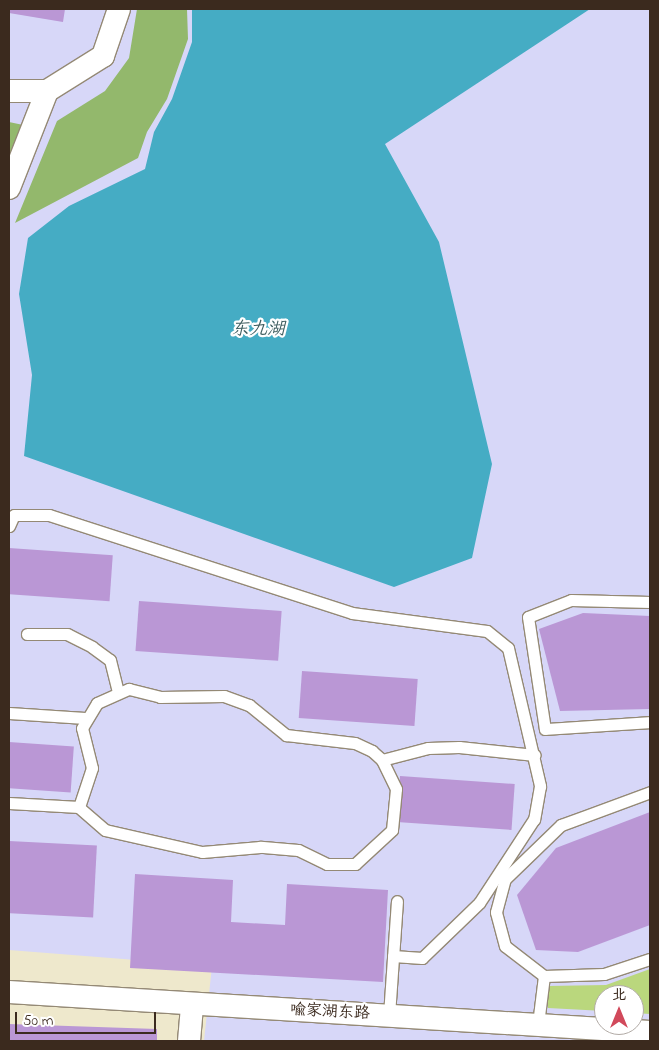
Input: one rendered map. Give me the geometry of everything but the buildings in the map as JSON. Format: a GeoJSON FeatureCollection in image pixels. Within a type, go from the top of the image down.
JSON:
{"type":"FeatureCollection","features":[{"type":"Feature","properties":{"kind":"street"},"geometry":{"type":"LineString","coordinates":[[9,91],[47,91],[103,56],[119,9]]}},
{"type":"Feature","properties":{"kind":"street"},"geometry":{"type":"LineString","coordinates":[[9,188],[47,91]]}},
{"type":"Feature","properties":{"kind":"street","name":"喻家湖东路"},"geometry":{"type":"LineString","coordinates":[[9,992],[192,1005],[389,1015],[650,1032]]}},
{"type":"Feature","properties":{"kind":"street"},"geometry":{"type":"LineString","coordinates":[[189,1041],[192,1005]]}},
{"type":"Feature","properties":{"kind":"lane"},"geometry":{"type":"LineString","coordinates":[[9,526],[14,515],[49,515],[352,614],[487,631],[508,648],[535,755],[540,786],[534,819],[478,903],[422,958],[394,956]]}},
{"type":"Feature","properties":{"kind":"lane"},"geometry":{"type":"LineString","coordinates":[[650,602],[571,600],[528,617],[545,729],[650,722]]}},
{"type":"Feature","properties":{"kind":"lane"},"geometry":{"type":"LineString","coordinates":[[27,634],[67,634],[92,647],[110,660],[118,692]]}},
{"type":"Feature","properties":{"kind":"lane"},"geometry":{"type":"LineString","coordinates":[[9,804],[79,807],[105,830],[202,852],[260,847],[298,850],[327,864],[356,864],[392,830],[396,789],[382,760],[355,743],[286,735],[249,705],[224,696],[174,698],[129,689],[118,692],[97,703],[85,718],[82,728],[92,768],[79,807]]}},
{"type":"Feature","properties":{"kind":"lane"},"geometry":{"type":"LineString","coordinates":[[9,713],[85,718]]}},
{"type":"Feature","properties":{"kind":"lane"},"geometry":{"type":"LineString","coordinates":[[382,760],[428,748],[459,747],[535,755]]}},
{"type":"Feature","properties":{"kind":"lane"},"geometry":{"type":"LineString","coordinates":[[650,792],[561,825],[505,879],[496,912],[505,946],[544,976],[604,974],[650,959]]}},
{"type":"Feature","properties":{"kind":"lane"},"geometry":{"type":"LineString","coordinates":[[389,1015],[397,901]]}},
{"type":"Feature","properties":{"kind":"lane"},"geometry":{"type":"LineString","coordinates":[[538,1024],[544,976]]}},
{"type":"Feature","properties":{"kind":"shaded area"},"geometry":{"type":"Polygon","coordinates":[[[9,9],[650,9],[650,1041],[204,1041],[212,966],[9,950],[9,9]]]}},
{"type":"Feature","properties":{"kind":"green space"},"geometry":{"type":"Polygon","coordinates":[[[137,9],[187,9],[188,39],[167,99],[147,132],[138,158],[15,223],[57,121],[105,91],[129,58],[137,9]]]}},
{"type":"Feature","properties":{"kind":"green space"},"geometry":{"type":"Polygon","coordinates":[[[9,122],[28,126],[9,162],[9,122]]]}},
{"type":"Feature","properties":{"kind":"green space"},"geometry":{"type":"Polygon","coordinates":[[[650,969],[650,1014],[644,1014],[644,985],[606,985],[650,969]]]}},
{"type":"Feature","properties":{"kind":"green space"},"geometry":{"type":"Polygon","coordinates":[[[594,985],[594,1010],[548,1008],[548,986],[594,985]]]}},
{"type":"Feature","properties":{"kind":"water","name":"东九湖"},"geometry":{"type":"Polygon","coordinates":[[[192,9],[590,9],[385,144],[439,242],[492,464],[472,558],[394,587],[24,456],[32,375],[19,294],[28,238],[69,206],[145,169],[154,132],[172,99],[192,42],[192,9]]]}}]}
